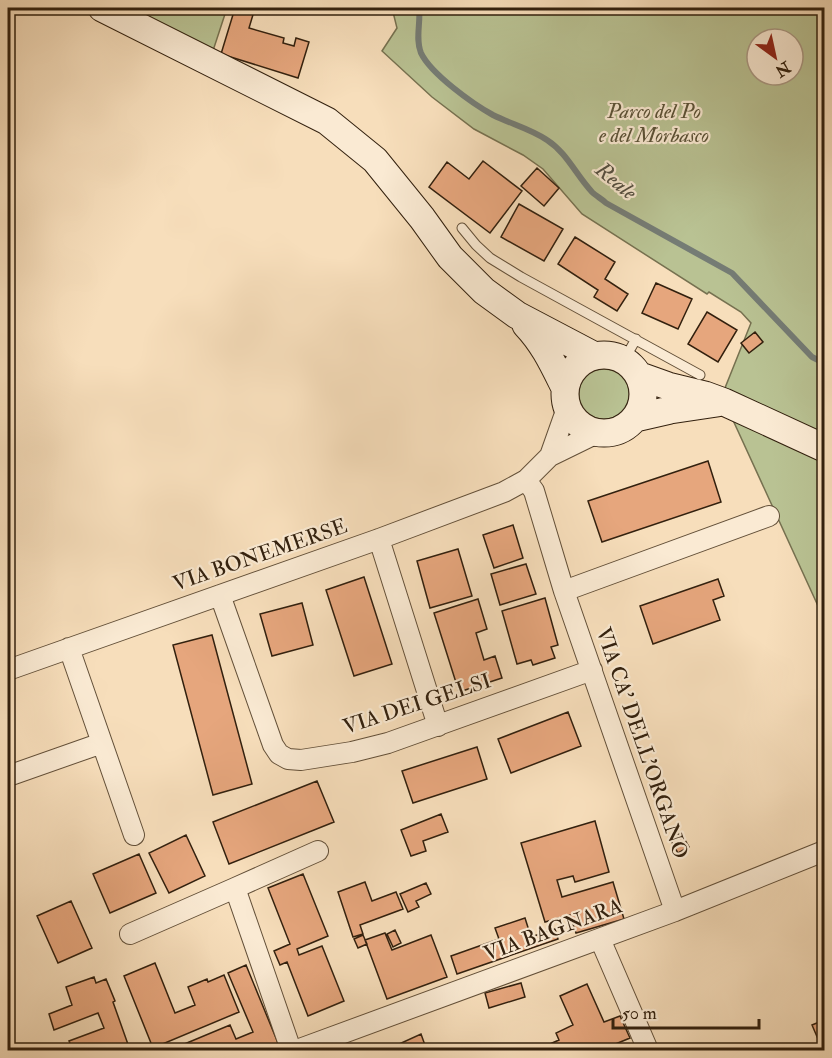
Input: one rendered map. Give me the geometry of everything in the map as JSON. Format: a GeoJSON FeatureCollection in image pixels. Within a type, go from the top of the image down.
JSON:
{"type":"FeatureCollection","features":[{"type":"Feature","properties":{"kind":"main road"},"geometry":{"type":"LineString","coordinates":[[102,8],[327,121],[375,160],[450,257],[484,291],[517,315],[593,355]]}},
{"type":"Feature","properties":{"kind":"main road"},"geometry":{"type":"LineString","coordinates":[[517,315],[550,356],[573,420],[597,433],[618,431],[627,426],[641,409],[643,387],[633,358]]}},
{"type":"Feature","properties":{"kind":"main road"},"geometry":{"type":"LineString","coordinates":[[566,398],[568,377],[574,367],[583,360],[593,355],[607,354],[633,358],[668,386],[724,402],[825,448]]}},
{"type":"Feature","properties":{"kind":"main road"},"geometry":{"type":"LineString","coordinates":[[635,418],[724,402]]}},
{"type":"Feature","properties":{"kind":"street"},"geometry":{"type":"LineString","coordinates":[[550,456],[566,398]]}},
{"type":"Feature","properties":{"kind":"street"},"geometry":{"type":"LineString","coordinates":[[526,480],[550,456],[597,433]]}},
{"type":"Feature","properties":{"kind":"street","name":"VIA BONEMERSE"},"geometry":{"type":"LineString","coordinates":[[8,670],[379,539],[504,492],[526,480]]}},
{"type":"Feature","properties":{"kind":"street","name":"VIA CA' DELL'ORGANO"},"geometry":{"type":"LineString","coordinates":[[526,480],[534,491],[564,591],[675,911]]}},
{"type":"Feature","properties":{"kind":"street"},"geometry":{"type":"LineString","coordinates":[[564,591],[770,516]]}},
{"type":"Feature","properties":{"kind":"street"},"geometry":{"type":"LineString","coordinates":[[379,539],[438,726]]}},
{"type":"Feature","properties":{"kind":"street","name":"VIA DEI GELSI"},"geometry":{"type":"LineString","coordinates":[[220,595],[273,745],[279,754],[288,759],[301,760],[352,752],[388,743],[592,670]]}},
{"type":"Feature","properties":{"kind":"street"},"geometry":{"type":"LineString","coordinates":[[69,648],[134,835]]}},
{"type":"Feature","properties":{"kind":"street"},"geometry":{"type":"LineString","coordinates":[[8,776],[102,743]]}},
{"type":"Feature","properties":{"kind":"street"},"geometry":{"type":"LineString","coordinates":[[130,934],[318,851]]}},
{"type":"Feature","properties":{"kind":"street","name":"VIA BAGNARA"},"geometry":{"type":"LineString","coordinates":[[297,1050],[675,911],[825,851]]}},
{"type":"Feature","properties":{"kind":"street"},"geometry":{"type":"LineString","coordinates":[[235,888],[291,1050]]}},
{"type":"Feature","properties":{"kind":"street"},"geometry":{"type":"LineString","coordinates":[[600,939],[648,1050]]}},
{"type":"Feature","properties":{"kind":"lane"},"geometry":{"type":"LineString","coordinates":[[462,228],[490,258],[521,277],[633,358],[700,375]]}},
{"type":"Feature","properties":{"kind":"green space"},"geometry":{"type":"Polygon","coordinates":[[[77,8],[227,8],[207,69],[77,8]]]}},
{"type":"Feature","properties":{"kind":"green space","name":"Parco del Po e del Morbasco"},"geometry":{"type":"Polygon","coordinates":[[[392,8],[824,8],[824,438],[725,388],[751,323],[741,312],[709,292],[707,294],[582,214],[543,169],[523,155],[474,129],[432,97],[382,51],[397,28],[392,8]]]}},
{"type":"Feature","properties":{"kind":"green space"},"geometry":{"type":"Polygon","coordinates":[[[604,369],[613,371],[624,380],[629,394],[627,403],[618,414],[604,419],[595,417],[584,408],[579,394],[581,385],[590,374],[604,369]]]}},
{"type":"Feature","properties":{"kind":"green space"},"geometry":{"type":"Polygon","coordinates":[[[732,418],[824,460],[824,619],[732,418]]]}},
{"type":"Feature","properties":{"kind":"building"},"geometry":{"type":"Polygon","coordinates":[[[235,8],[255,8],[249,28],[284,38],[283,43],[294,46],[296,38],[309,42],[298,78],[221,54],[235,8]]]}},
{"type":"Feature","properties":{"kind":"building"},"geometry":{"type":"Polygon","coordinates":[[[483,161],[522,191],[490,233],[429,187],[447,162],[469,179],[483,161]]]}},
{"type":"Feature","properties":{"kind":"building"},"geometry":{"type":"Polygon","coordinates":[[[537,168],[559,188],[544,206],[521,186],[537,168]]]}},
{"type":"Feature","properties":{"kind":"building"},"geometry":{"type":"Polygon","coordinates":[[[519,204],[563,229],[544,261],[501,237],[519,204]]]}},
{"type":"Feature","properties":{"kind":"building"},"geometry":{"type":"Polygon","coordinates":[[[575,237],[615,262],[605,279],[628,294],[617,311],[594,297],[598,290],[558,264],[575,237]]]}},
{"type":"Feature","properties":{"kind":"building"},"geometry":{"type":"Polygon","coordinates":[[[656,283],[692,299],[678,329],[642,313],[656,283]]]}},
{"type":"Feature","properties":{"kind":"building"},"geometry":{"type":"Polygon","coordinates":[[[707,312],[737,330],[718,362],[688,344],[707,312]]]}},
{"type":"Feature","properties":{"kind":"building"},"geometry":{"type":"Polygon","coordinates":[[[755,332],[763,342],[749,353],[741,343],[755,332]]]}},
{"type":"Feature","properties":{"kind":"building"},"geometry":{"type":"Polygon","coordinates":[[[708,461],[721,502],[602,542],[588,501],[708,461]]]}},
{"type":"Feature","properties":{"kind":"building"},"geometry":{"type":"Polygon","coordinates":[[[513,525],[523,558],[494,568],[483,535],[513,525]]]}},
{"type":"Feature","properties":{"kind":"building"},"geometry":{"type":"Polygon","coordinates":[[[458,549],[472,596],[430,608],[417,561],[458,549]]]}},
{"type":"Feature","properties":{"kind":"building"},"geometry":{"type":"Polygon","coordinates":[[[526,564],[536,594],[500,605],[491,574],[526,564]]]}},
{"type":"Feature","properties":{"kind":"building"},"geometry":{"type":"Polygon","coordinates":[[[364,577],[392,664],[354,676],[326,590],[364,577]]]}},
{"type":"Feature","properties":{"kind":"building"},"geometry":{"type":"Polygon","coordinates":[[[718,579],[724,596],[713,600],[720,620],[653,644],[640,606],[718,579]]]}},
{"type":"Feature","properties":{"kind":"building"},"geometry":{"type":"Polygon","coordinates":[[[545,598],[558,645],[551,647],[555,658],[533,665],[531,660],[517,664],[502,611],[545,598]]]}},
{"type":"Feature","properties":{"kind":"building"},"geometry":{"type":"Polygon","coordinates":[[[478,599],[487,629],[476,633],[484,660],[495,656],[502,678],[459,692],[434,613],[478,599]]]}},
{"type":"Feature","properties":{"kind":"building"},"geometry":{"type":"Polygon","coordinates":[[[302,603],[313,645],[272,656],[260,614],[302,603]]]}},
{"type":"Feature","properties":{"kind":"building"},"geometry":{"type":"Polygon","coordinates":[[[212,635],[252,784],[213,795],[173,645],[212,635]]]}},
{"type":"Feature","properties":{"kind":"building"},"geometry":{"type":"Polygon","coordinates":[[[568,712],[581,746],[511,773],[498,739],[568,712]]]}},
{"type":"Feature","properties":{"kind":"building"},"geometry":{"type":"Polygon","coordinates":[[[477,747],[487,779],[413,803],[402,771],[477,747]]]}},
{"type":"Feature","properties":{"kind":"building"},"geometry":{"type":"Polygon","coordinates":[[[317,781],[334,822],[229,864],[213,822],[317,781]]]}},
{"type":"Feature","properties":{"kind":"building"},"geometry":{"type":"Polygon","coordinates":[[[441,814],[448,832],[423,841],[426,851],[411,856],[401,830],[441,814]]]}},
{"type":"Feature","properties":{"kind":"building"},"geometry":{"type":"Polygon","coordinates":[[[595,821],[609,872],[575,882],[573,876],[557,880],[562,897],[613,882],[624,919],[576,933],[570,915],[545,922],[521,843],[595,821]]]}},
{"type":"Feature","properties":{"kind":"building"},"geometry":{"type":"Polygon","coordinates":[[[681,833],[689,847],[678,853],[670,839],[681,833]]]}},
{"type":"Feature","properties":{"kind":"building"},"geometry":{"type":"Polygon","coordinates":[[[186,835],[205,876],[169,893],[149,853],[186,835]]]}},
{"type":"Feature","properties":{"kind":"building"},"geometry":{"type":"Polygon","coordinates":[[[139,854],[156,893],[110,913],[93,874],[139,854]]]}},
{"type":"Feature","properties":{"kind":"building"},"geometry":{"type":"Polygon","coordinates":[[[303,874],[328,936],[297,949],[299,955],[322,946],[344,1001],[308,1016],[287,962],[280,965],[274,951],[290,944],[268,888],[303,874]]]}},
{"type":"Feature","properties":{"kind":"building"},"geometry":{"type":"Polygon","coordinates":[[[365,882],[372,901],[396,892],[403,909],[360,925],[363,934],[353,937],[338,892],[365,882]]]}},
{"type":"Feature","properties":{"kind":"building"},"geometry":{"type":"Polygon","coordinates":[[[426,883],[431,894],[416,901],[419,907],[408,912],[400,894],[426,883]]]}},
{"type":"Feature","properties":{"kind":"building"},"geometry":{"type":"Polygon","coordinates":[[[71,901],[92,948],[58,963],[37,916],[71,901]]]}},
{"type":"Feature","properties":{"kind":"building"},"geometry":{"type":"Polygon","coordinates":[[[525,918],[531,937],[555,929],[558,939],[457,974],[451,956],[499,939],[495,928],[525,918]]]}},
{"type":"Feature","properties":{"kind":"building"},"geometry":{"type":"Polygon","coordinates":[[[395,930],[401,943],[393,947],[387,934],[395,930]]]}},
{"type":"Feature","properties":{"kind":"building"},"geometry":{"type":"Polygon","coordinates":[[[385,933],[392,950],[431,935],[447,977],[387,999],[365,940],[385,933]]]}},
{"type":"Feature","properties":{"kind":"building"},"geometry":{"type":"Polygon","coordinates":[[[363,935],[367,944],[358,948],[354,939],[363,935]]]}},
{"type":"Feature","properties":{"kind":"building"},"geometry":{"type":"Polygon","coordinates":[[[155,963],[175,1013],[195,1005],[188,987],[224,975],[239,1012],[153,1048],[124,976],[155,963]]]}},
{"type":"Feature","properties":{"kind":"building"},"geometry":{"type":"Polygon","coordinates":[[[246,965],[278,1043],[259,1050],[170,1050],[230,1025],[236,1039],[253,1032],[228,973],[246,965]]]}},
{"type":"Feature","properties":{"kind":"building"},"geometry":{"type":"Polygon","coordinates":[[[94,977],[96,983],[106,979],[130,1050],[73,1050],[69,1041],[104,1028],[98,1013],[54,1030],[49,1014],[72,1005],[66,987],[94,977]]]}},
{"type":"Feature","properties":{"kind":"building"},"geometry":{"type":"Polygon","coordinates":[[[521,983],[525,997],[489,1008],[485,993],[521,983]]]}},
{"type":"Feature","properties":{"kind":"building"},"geometry":{"type":"Polygon","coordinates":[[[587,984],[604,1022],[620,1016],[630,1038],[601,1050],[536,1050],[559,1040],[556,1033],[573,1025],[560,996],[587,984]]]}},
{"type":"Feature","properties":{"kind":"building"},"geometry":{"type":"Polygon","coordinates":[[[824,1020],[824,1036],[818,1039],[812,1025],[824,1020]]]}},
{"type":"Feature","properties":{"kind":"building"},"geometry":{"type":"Polygon","coordinates":[[[421,1034],[426,1048],[386,1050],[421,1034]]]}},
{"type":"Feature","properties":{"kind":"waterway","name":"Reale"},"geometry":{"type":"LineString","coordinates":[[419,8],[419,48],[426,61],[443,79],[485,110],[554,145],[592,192],[606,203],[732,273],[812,357],[824,363]]}}]}
